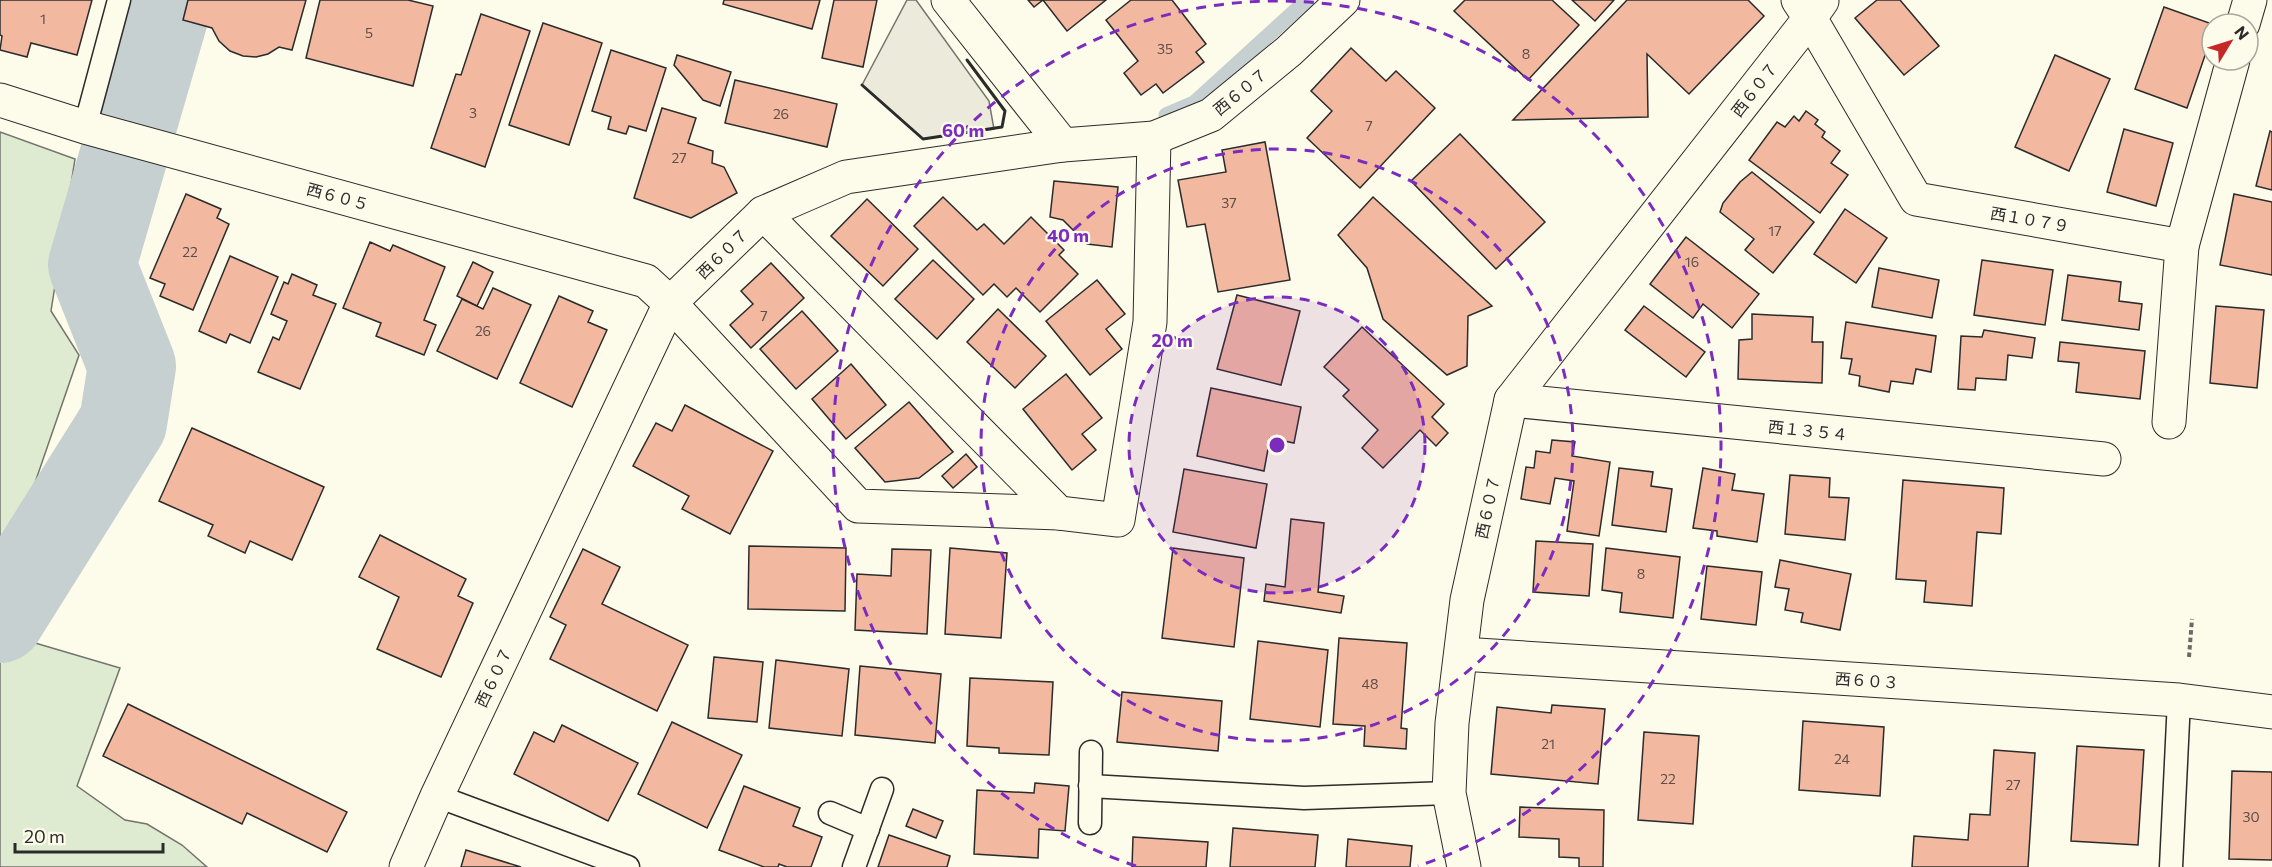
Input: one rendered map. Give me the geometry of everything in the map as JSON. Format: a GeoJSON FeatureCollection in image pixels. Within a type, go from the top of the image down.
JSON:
{"type":"FeatureCollection","features":[{"type":"Feature","properties":{"kind":"street"},"geometry":{"type":"LineString","coordinates":[[948,0],[1063,145]]}},
{"type":"Feature","properties":{"kind":"street","name":"西６０７"},"geometry":{"type":"LineString","coordinates":[[406,867],[437,796],[670,303],[763,213],[846,177],[1063,145],[1154,138],[1211,115],[1289,51],[1343,0]]}},
{"type":"Feature","properties":{"kind":"street","name":"西６０７"},"geometry":{"type":"LineString","coordinates":[[1464,867],[1449,793],[1452,723],[1467,600],[1511,400],[1811,6]]}},
{"type":"Feature","properties":{"kind":"street","name":"西１０７９"},"geometry":{"type":"LineString","coordinates":[[1811,6],[1916,199],[2182,246]]}},
{"type":"Feature","properties":{"kind":"street"},"geometry":{"type":"LineString","coordinates":[[2169,422],[2182,246],[2230,72]]}},
{"type":"Feature","properties":{"kind":"street","name":"西６０５"},"geometry":{"type":"LineString","coordinates":[[0,100],[97,130],[646,281],[670,303],[858,506],[1059,513],[1118,520],[1150,322],[1154,138]]}},
{"type":"Feature","properties":{"kind":"street"},"geometry":{"type":"LineString","coordinates":[[763,213],[1059,513]]}},
{"type":"Feature","properties":{"kind":"street","name":"西１３５４"},"geometry":{"type":"LineString","coordinates":[[1511,400],[2104,459]]}},
{"type":"Feature","properties":{"kind":"street","name":"西６０３"},"geometry":{"type":"LineString","coordinates":[[1462,654],[2179,700],[2272,712]]}},
{"type":"Feature","properties":{"kind":"lane"},"geometry":{"type":"LineString","coordinates":[[97,130],[118,0]]}},
{"type":"Feature","properties":{"kind":"lane"},"geometry":{"type":"LineString","coordinates":[[2171,867],[2179,700]]}},
{"type":"Feature","properties":{"kind":"lane"},"geometry":{"type":"LineString","coordinates":[[1090,824],[1091,752]]}},
{"type":"Feature","properties":{"kind":"lane"},"geometry":{"type":"LineString","coordinates":[[1090,786],[1304,798],[1449,793]]}},
{"type":"Feature","properties":{"kind":"lane"},"geometry":{"type":"LineString","coordinates":[[854,867],[882,789]]}},
{"type":"Feature","properties":{"kind":"lane"},"geometry":{"type":"LineString","coordinates":[[437,796],[628,867]]}},
{"type":"Feature","properties":{"kind":"lane"},"geometry":{"type":"LineString","coordinates":[[830,813],[868,829]]}},
{"type":"Feature","properties":{"kind":"green space"},"geometry":{"type":"Polygon","coordinates":[[[0,132],[75,159],[51,311],[79,355],[28,503],[0,543],[0,132]]]}},
{"type":"Feature","properties":{"kind":"green space"},"geometry":{"type":"Polygon","coordinates":[[[8,635],[120,668],[77,786],[125,820],[147,824],[182,845],[207,867],[0,867],[0,648],[8,635]]]}},
{"type":"Feature","properties":{"kind":"shaded area"},"geometry":{"type":"Polygon","coordinates":[[[907,0],[916,0],[989,101],[994,129],[923,139],[862,85],[907,0]]]}},
{"type":"Feature","properties":{"kind":"building"},"geometry":{"type":"Polygon","coordinates":[[[0,0],[92,0],[77,55],[31,43],[27,57],[0,50],[2,36],[0,35],[0,0]]]}},
{"type":"Feature","properties":{"kind":"building"},"geometry":{"type":"Polygon","coordinates":[[[188,0],[306,0],[292,50],[279,47],[268,54],[256,57],[243,56],[230,51],[219,41],[212,28],[183,20],[188,0]]]}},
{"type":"Feature","properties":{"kind":"building"},"geometry":{"type":"Polygon","coordinates":[[[320,0],[408,0],[433,6],[413,86],[306,58],[320,0]]]}},
{"type":"Feature","properties":{"kind":"building"},"geometry":{"type":"Polygon","coordinates":[[[724,0],[820,0],[812,29],[723,4],[724,0]]]}},
{"type":"Feature","properties":{"kind":"building"},"geometry":{"type":"Polygon","coordinates":[[[834,0],[877,0],[863,67],[822,58],[834,0]]]}},
{"type":"Feature","properties":{"kind":"building"},"geometry":{"type":"Polygon","coordinates":[[[1028,0],[1043,0],[1034,7],[1028,0]]]}},
{"type":"Feature","properties":{"kind":"building"},"geometry":{"type":"Polygon","coordinates":[[[1043,0],[1106,0],[1067,31],[1043,0]]]}},
{"type":"Feature","properties":{"kind":"building"},"geometry":{"type":"Polygon","coordinates":[[[1131,0],[1172,0],[1206,44],[1196,52],[1204,62],[1163,93],[1156,84],[1141,95],[1124,73],[1138,61],[1106,20],[1131,0]]]}},
{"type":"Feature","properties":{"kind":"building"},"geometry":{"type":"Polygon","coordinates":[[[1465,0],[1552,0],[1579,25],[1528,80],[1454,11],[1465,0]]]}},
{"type":"Feature","properties":{"kind":"building"},"geometry":{"type":"Polygon","coordinates":[[[1572,0],[1614,0],[1595,21],[1572,0]]]}},
{"type":"Feature","properties":{"kind":"building"},"geometry":{"type":"Polygon","coordinates":[[[1627,0],[1748,0],[1764,16],[1689,94],[1647,54],[1648,117],[1513,120],[1627,0]]]}},
{"type":"Feature","properties":{"kind":"building"},"geometry":{"type":"Polygon","coordinates":[[[1877,0],[1900,0],[1939,46],[1904,75],[1855,18],[1877,0]]]}},
{"type":"Feature","properties":{"kind":"building"},"geometry":{"type":"Polygon","coordinates":[[[2164,7],[2200,20],[2200,70],[2187,108],[2135,89],[2164,7]]]}},
{"type":"Feature","properties":{"kind":"building"},"geometry":{"type":"Polygon","coordinates":[[[481,14],[530,31],[485,167],[431,148],[456,74],[461,75],[481,14]]]}},
{"type":"Feature","properties":{"kind":"building"},"geometry":{"type":"Polygon","coordinates":[[[543,23],[602,43],[569,145],[509,125],[543,23]]]}},
{"type":"Feature","properties":{"kind":"building"},"geometry":{"type":"Polygon","coordinates":[[[1351,48],[1386,81],[1396,71],[1435,108],[1360,188],[1307,138],[1332,111],[1311,91],[1351,48]]]}},
{"type":"Feature","properties":{"kind":"building"},"geometry":{"type":"Polygon","coordinates":[[[611,50],[666,68],[646,131],[629,126],[626,134],[608,129],[611,117],[592,111],[611,50]]]}},
{"type":"Feature","properties":{"kind":"building"},"geometry":{"type":"Polygon","coordinates":[[[677,55],[731,72],[720,106],[703,100],[674,65],[677,55]]]}},
{"type":"Feature","properties":{"kind":"building"},"geometry":{"type":"Polygon","coordinates":[[[2055,55],[2110,79],[2069,171],[2015,147],[2055,55]]]}},
{"type":"Feature","properties":{"kind":"building"},"geometry":{"type":"Polygon","coordinates":[[[735,80],[837,104],[827,147],[725,123],[735,80]]]}},
{"type":"Feature","properties":{"kind":"building"},"geometry":{"type":"Polygon","coordinates":[[[662,108],[696,118],[688,143],[713,151],[712,163],[724,167],[737,193],[691,218],[634,198],[662,108]]]}},
{"type":"Feature","properties":{"kind":"building"},"geometry":{"type":"Polygon","coordinates":[[[1806,111],[1818,120],[1815,124],[1825,132],[1822,137],[1840,151],[1831,163],[1848,175],[1820,213],[1749,160],[1777,122],[1785,127],[1794,116],[1799,121],[1806,111]]]}},
{"type":"Feature","properties":{"kind":"building"},"geometry":{"type":"Polygon","coordinates":[[[2124,129],[2173,143],[2156,206],[2107,192],[2124,129]]]}},
{"type":"Feature","properties":{"kind":"building"},"geometry":{"type":"Polygon","coordinates":[[[2270,131],[2272,132],[2272,190],[2256,186],[2270,131]]]}},
{"type":"Feature","properties":{"kind":"building"},"geometry":{"type":"Polygon","coordinates":[[[1460,134],[1545,222],[1496,269],[1411,181],[1460,134]]]}},
{"type":"Feature","properties":{"kind":"building"},"geometry":{"type":"Polygon","coordinates":[[[1265,142],[1290,280],[1218,292],[1205,224],[1187,227],[1178,180],[1226,172],[1222,150],[1265,142]]]}},
{"type":"Feature","properties":{"kind":"building"},"geometry":{"type":"Polygon","coordinates":[[[1752,172],[1814,222],[1773,273],[1745,250],[1754,239],[1720,212],[1723,203],[1740,182],[1752,172]]]}},
{"type":"Feature","properties":{"kind":"building"},"geometry":{"type":"Polygon","coordinates":[[[1054,181],[1118,187],[1112,247],[1087,244],[1063,220],[1050,217],[1054,181]]]}},
{"type":"Feature","properties":{"kind":"building"},"geometry":{"type":"Polygon","coordinates":[[[186,194],[221,209],[217,218],[229,224],[193,310],[160,296],[165,284],[150,278],[186,194]]]}},
{"type":"Feature","properties":{"kind":"building"},"geometry":{"type":"Polygon","coordinates":[[[2234,194],[2272,202],[2272,275],[2220,265],[2234,194]]]}},
{"type":"Feature","properties":{"kind":"building"},"geometry":{"type":"Polygon","coordinates":[[[943,197],[977,230],[984,224],[1004,244],[1031,217],[1064,250],[1059,255],[1078,274],[1040,312],[1016,288],[1007,297],[994,284],[983,295],[914,226],[943,197]]]}},
{"type":"Feature","properties":{"kind":"building"},"geometry":{"type":"Polygon","coordinates":[[[1373,197],[1492,306],[1468,316],[1467,366],[1447,375],[1383,319],[1367,268],[1338,235],[1373,197]]]}},
{"type":"Feature","properties":{"kind":"building"},"geometry":{"type":"Polygon","coordinates":[[[867,199],[918,249],[883,286],[831,236],[867,199]]]}},
{"type":"Feature","properties":{"kind":"building"},"geometry":{"type":"Polygon","coordinates":[[[1845,209],[1887,238],[1856,283],[1814,254],[1845,209]]]}},
{"type":"Feature","properties":{"kind":"building"},"geometry":{"type":"Polygon","coordinates":[[[1686,237],[1759,294],[1732,328],[1703,304],[1693,318],[1650,284],[1686,237]]]}},
{"type":"Feature","properties":{"kind":"building"},"geometry":{"type":"Polygon","coordinates":[[[370,242],[390,251],[393,245],[445,267],[424,320],[436,325],[424,355],[376,336],[381,323],[343,308],[370,242]]]}},
{"type":"Feature","properties":{"kind":"building"},"geometry":{"type":"Polygon","coordinates":[[[230,256],[278,277],[250,343],[230,334],[226,343],[199,331],[230,256]]]}},
{"type":"Feature","properties":{"kind":"building"},"geometry":{"type":"Polygon","coordinates":[[[933,260],[974,299],[937,339],[895,299],[933,260]]]}},
{"type":"Feature","properties":{"kind":"building"},"geometry":{"type":"Polygon","coordinates":[[[1982,260],[2053,270],[2045,325],[1974,315],[1982,260]]]}},
{"type":"Feature","properties":{"kind":"building"},"geometry":{"type":"Polygon","coordinates":[[[473,262],[493,272],[477,306],[457,296],[473,262]]]}},
{"type":"Feature","properties":{"kind":"building"},"geometry":{"type":"Polygon","coordinates":[[[771,263],[804,298],[751,348],[730,325],[753,304],[741,291],[771,263]]]}},
{"type":"Feature","properties":{"kind":"building"},"geometry":{"type":"Polygon","coordinates":[[[1879,268],[1939,280],[1932,318],[1872,307],[1879,268]]]}},
{"type":"Feature","properties":{"kind":"building"},"geometry":{"type":"Polygon","coordinates":[[[292,274],[317,285],[313,295],[336,304],[300,389],[258,372],[273,337],[279,340],[287,321],[271,314],[284,282],[288,284],[292,274]]]}},
{"type":"Feature","properties":{"kind":"building"},"geometry":{"type":"Polygon","coordinates":[[[2068,275],[2121,282],[2119,301],[2142,304],[2139,330],[2062,320],[2068,275]]]}},
{"type":"Feature","properties":{"kind":"building"},"geometry":{"type":"Polygon","coordinates":[[[1097,280],[1125,314],[1106,329],[1122,349],[1090,375],[1046,321],[1097,280]]]}},
{"type":"Feature","properties":{"kind":"building"},"geometry":{"type":"Polygon","coordinates":[[[493,288],[531,305],[497,379],[437,351],[462,299],[483,309],[493,288]]]}},
{"type":"Feature","properties":{"kind":"building"},"geometry":{"type":"Polygon","coordinates":[[[1237,295],[1300,311],[1281,385],[1217,369],[1237,295]]]}},
{"type":"Feature","properties":{"kind":"building"},"geometry":{"type":"Polygon","coordinates":[[[559,296],[593,311],[588,322],[607,330],[572,407],[520,383],[559,296]]]}},
{"type":"Feature","properties":{"kind":"building"},"geometry":{"type":"Polygon","coordinates":[[[1644,306],[1705,352],[1686,377],[1625,330],[1644,306]]]}},
{"type":"Feature","properties":{"kind":"building"},"geometry":{"type":"Polygon","coordinates":[[[2216,306],[2264,310],[2257,388],[2210,383],[2216,306]]]}},
{"type":"Feature","properties":{"kind":"building"},"geometry":{"type":"Polygon","coordinates":[[[998,309],[1046,356],[1015,388],[967,342],[998,309]]]}},
{"type":"Feature","properties":{"kind":"building"},"geometry":{"type":"Polygon","coordinates":[[[802,311],[838,351],[796,389],[760,349],[802,311]]]}},
{"type":"Feature","properties":{"kind":"building"},"geometry":{"type":"Polygon","coordinates":[[[1752,314],[1813,317],[1812,342],[1823,342],[1822,383],[1738,379],[1739,340],[1752,339],[1752,314]]]}},
{"type":"Feature","properties":{"kind":"building"},"geometry":{"type":"Polygon","coordinates":[[[1846,322],[1936,336],[1931,372],[1916,369],[1913,384],[1891,381],[1889,392],[1859,386],[1860,376],[1849,374],[1852,359],[1841,358],[1846,322]]]}},
{"type":"Feature","properties":{"kind":"building"},"geometry":{"type":"Polygon","coordinates":[[[1362,327],[1444,404],[1432,417],[1448,433],[1436,446],[1420,430],[1383,468],[1362,448],[1378,430],[1343,396],[1349,390],[1324,367],[1362,327]]]}},
{"type":"Feature","properties":{"kind":"building"},"geometry":{"type":"Polygon","coordinates":[[[1984,330],[2035,338],[2032,358],[2008,355],[2006,380],[1976,378],[1975,390],[1958,389],[1961,336],[1982,337],[1984,330]]]}},
{"type":"Feature","properties":{"kind":"building"},"geometry":{"type":"Polygon","coordinates":[[[2060,342],[2145,351],[2140,399],[2076,392],[2079,363],[2058,361],[2060,342]]]}},
{"type":"Feature","properties":{"kind":"building"},"geometry":{"type":"Polygon","coordinates":[[[851,364],[886,405],[846,439],[812,399],[851,364]]]}},
{"type":"Feature","properties":{"kind":"building"},"geometry":{"type":"Polygon","coordinates":[[[1066,374],[1102,418],[1082,434],[1096,450],[1072,470],[1023,409],[1066,374]]]}},
{"type":"Feature","properties":{"kind":"building"},"geometry":{"type":"Polygon","coordinates":[[[1211,388],[1301,407],[1294,443],[1270,438],[1264,471],[1197,456],[1211,388]]]}},
{"type":"Feature","properties":{"kind":"building"},"geometry":{"type":"Polygon","coordinates":[[[909,402],[953,452],[919,478],[885,482],[855,448],[909,402]]]}},
{"type":"Feature","properties":{"kind":"building"},"geometry":{"type":"Polygon","coordinates":[[[685,405],[773,451],[730,534],[682,509],[689,496],[633,466],[656,423],[672,431],[685,405]]]}},
{"type":"Feature","properties":{"kind":"building"},"geometry":{"type":"Polygon","coordinates":[[[192,428],[324,487],[292,560],[250,541],[245,553],[208,536],[213,525],[159,501],[192,428]]]}},
{"type":"Feature","properties":{"kind":"building"},"geometry":{"type":"Polygon","coordinates":[[[1552,440],[1575,442],[1572,456],[1610,462],[1599,536],[1567,531],[1574,481],[1555,478],[1550,504],[1521,499],[1526,467],[1534,468],[1536,451],[1550,453],[1552,440]]]}},
{"type":"Feature","properties":{"kind":"building"},"geometry":{"type":"Polygon","coordinates":[[[966,454],[977,467],[953,488],[942,476],[966,454]]]}},
{"type":"Feature","properties":{"kind":"building"},"geometry":{"type":"Polygon","coordinates":[[[1619,468],[1653,472],[1651,486],[1672,489],[1666,532],[1612,525],[1619,468]]]}},
{"type":"Feature","properties":{"kind":"building"},"geometry":{"type":"Polygon","coordinates":[[[1703,468],[1735,474],[1732,490],[1764,494],[1757,542],[1717,536],[1717,531],[1693,528],[1703,468]]]}},
{"type":"Feature","properties":{"kind":"building"},"geometry":{"type":"Polygon","coordinates":[[[1184,469],[1267,484],[1256,548],[1173,532],[1184,469]]]}},
{"type":"Feature","properties":{"kind":"building"},"geometry":{"type":"Polygon","coordinates":[[[1790,475],[1830,478],[1829,497],[1849,498],[1845,540],[1785,534],[1790,475]]]}},
{"type":"Feature","properties":{"kind":"building"},"geometry":{"type":"Polygon","coordinates":[[[1903,480],[2004,488],[2001,534],[1977,532],[1972,606],[1924,602],[1926,581],[1896,579],[1903,480]]]}},
{"type":"Feature","properties":{"kind":"building"},"geometry":{"type":"Polygon","coordinates":[[[1291,519],[1324,523],[1318,592],[1344,596],[1341,613],[1264,601],[1266,584],[1285,587],[1291,519]]]}},
{"type":"Feature","properties":{"kind":"building"},"geometry":{"type":"Polygon","coordinates":[[[380,535],[466,579],[458,596],[473,603],[441,677],[377,649],[399,597],[359,577],[380,535]]]}},
{"type":"Feature","properties":{"kind":"building"},"geometry":{"type":"Polygon","coordinates":[[[1536,541],[1593,544],[1589,596],[1533,592],[1536,541]]]}},
{"type":"Feature","properties":{"kind":"building"},"geometry":{"type":"Polygon","coordinates":[[[749,546],[846,548],[845,611],[748,609],[749,546]]]}},
{"type":"Feature","properties":{"kind":"building"},"geometry":{"type":"Polygon","coordinates":[[[950,548],[1007,553],[1001,638],[945,634],[950,548]]]}},
{"type":"Feature","properties":{"kind":"building"},"geometry":{"type":"Polygon","coordinates":[[[1173,548],[1244,558],[1234,647],[1162,638],[1173,548]]]}},
{"type":"Feature","properties":{"kind":"building"},"geometry":{"type":"Polygon","coordinates":[[[1606,548],[1680,557],[1673,618],[1620,612],[1622,593],[1602,590],[1606,548]]]}},
{"type":"Feature","properties":{"kind":"building"},"geometry":{"type":"Polygon","coordinates":[[[583,549],[620,567],[602,604],[688,645],[657,711],[550,659],[566,625],[550,617],[583,549]]]}},
{"type":"Feature","properties":{"kind":"building"},"geometry":{"type":"Polygon","coordinates":[[[892,549],[931,550],[927,634],[855,630],[857,574],[891,576],[892,549]]]}},
{"type":"Feature","properties":{"kind":"building"},"geometry":{"type":"Polygon","coordinates":[[[1780,560],[1851,574],[1840,630],[1801,622],[1803,613],[1785,610],[1789,589],[1775,587],[1780,560]]]}},
{"type":"Feature","properties":{"kind":"building"},"geometry":{"type":"Polygon","coordinates":[[[1707,566],[1762,572],[1756,625],[1701,619],[1707,566]]]}},
{"type":"Feature","properties":{"kind":"building"},"geometry":{"type":"Polygon","coordinates":[[[1339,638],[1407,643],[1401,728],[1407,729],[1406,749],[1364,746],[1365,726],[1333,724],[1339,638]]]}},
{"type":"Feature","properties":{"kind":"building"},"geometry":{"type":"Polygon","coordinates":[[[1258,641],[1328,650],[1320,727],[1250,719],[1258,641]]]}},
{"type":"Feature","properties":{"kind":"building"},"geometry":{"type":"Polygon","coordinates":[[[714,657],[763,662],[757,722],[708,718],[714,657]]]}},
{"type":"Feature","properties":{"kind":"building"},"geometry":{"type":"Polygon","coordinates":[[[776,660],[849,669],[842,736],[769,728],[776,660]]]}},
{"type":"Feature","properties":{"kind":"building"},"geometry":{"type":"Polygon","coordinates":[[[860,666],[941,674],[935,743],[855,735],[860,666]]]}},
{"type":"Feature","properties":{"kind":"building"},"geometry":{"type":"Polygon","coordinates":[[[970,678],[1053,682],[1049,755],[999,753],[999,748],[967,746],[970,678]]]}},
{"type":"Feature","properties":{"kind":"building"},"geometry":{"type":"Polygon","coordinates":[[[1122,692],[1222,701],[1218,751],[1117,742],[1122,692]]]}},
{"type":"Feature","properties":{"kind":"building"},"geometry":{"type":"Polygon","coordinates":[[[128,704],[347,812],[327,852],[247,813],[242,824],[103,756],[128,704]]]}},
{"type":"Feature","properties":{"kind":"building"},"geometry":{"type":"Polygon","coordinates":[[[1552,705],[1605,709],[1598,784],[1491,774],[1497,707],[1551,713],[1552,705]]]}},
{"type":"Feature","properties":{"kind":"building"},"geometry":{"type":"Polygon","coordinates":[[[1803,721],[1884,727],[1880,796],[1799,790],[1803,721]]]}},
{"type":"Feature","properties":{"kind":"building"},"geometry":{"type":"Polygon","coordinates":[[[672,722],[742,755],[707,828],[638,794],[672,722]]]}},
{"type":"Feature","properties":{"kind":"building"},"geometry":{"type":"Polygon","coordinates":[[[562,725],[638,763],[608,821],[514,774],[534,732],[554,742],[562,725]]]}},
{"type":"Feature","properties":{"kind":"building"},"geometry":{"type":"Polygon","coordinates":[[[1644,732],[1699,736],[1693,824],[1638,820],[1644,732]]]}},
{"type":"Feature","properties":{"kind":"building"},"geometry":{"type":"Polygon","coordinates":[[[2077,746],[2144,750],[2138,845],[2071,841],[2077,746]]]}},
{"type":"Feature","properties":{"kind":"building"},"geometry":{"type":"Polygon","coordinates":[[[1994,750],[2035,753],[2028,867],[1912,867],[1914,836],[1968,840],[1970,814],[1990,815],[1994,750]]]}},
{"type":"Feature","properties":{"kind":"building"},"geometry":{"type":"Polygon","coordinates":[[[2232,771],[2272,772],[2272,860],[2229,859],[2232,771]]]}},
{"type":"Feature","properties":{"kind":"building"},"geometry":{"type":"Polygon","coordinates":[[[1035,783],[1069,786],[1065,831],[1039,829],[1038,858],[974,854],[977,790],[1034,793],[1035,783]]]}},
{"type":"Feature","properties":{"kind":"building"},"geometry":{"type":"Polygon","coordinates":[[[744,786],[800,808],[793,826],[822,837],[811,867],[787,867],[779,864],[778,867],[764,867],[719,850],[744,786]]]}},
{"type":"Feature","properties":{"kind":"building"},"geometry":{"type":"Polygon","coordinates":[[[1520,807],[1604,810],[1603,867],[1579,867],[1579,858],[1559,857],[1559,839],[1519,837],[1520,807]]]}},
{"type":"Feature","properties":{"kind":"building"},"geometry":{"type":"Polygon","coordinates":[[[913,809],[943,821],[936,838],[906,826],[913,809]]]}},
{"type":"Feature","properties":{"kind":"building"},"geometry":{"type":"Polygon","coordinates":[[[1233,828],[1318,835],[1315,867],[1230,867],[1233,828]]]}},
{"type":"Feature","properties":{"kind":"building"},"geometry":{"type":"Polygon","coordinates":[[[889,835],[950,856],[947,867],[878,867],[889,835]]]}},
{"type":"Feature","properties":{"kind":"building"},"geometry":{"type":"Polygon","coordinates":[[[1133,837],[1208,842],[1206,867],[1132,867],[1133,837]]]}},
{"type":"Feature","properties":{"kind":"building"},"geometry":{"type":"Polygon","coordinates":[[[1348,839],[1412,846],[1410,867],[1346,867],[1348,839]]]}},
{"type":"Feature","properties":{"kind":"building"},"geometry":{"type":"Polygon","coordinates":[[[466,850],[521,867],[461,867],[466,850]]]}},
{"type":"Feature","properties":{"kind":"waterway"},"geometry":{"type":"LineString","coordinates":[[0,619],[123,423],[132,366],[92,265],[169,0]]}},
{"type":"Feature","properties":{"kind":"waterway"},"geometry":{"type":"LineString","coordinates":[[1166,115],[1194,103],[1307,0]]}},
{"type":"Feature","properties":{"kind":"wall"},"geometry":{"type":"LineString","coordinates":[[862,85],[923,139],[1002,127],[1005,111],[967,60]]}}]}
